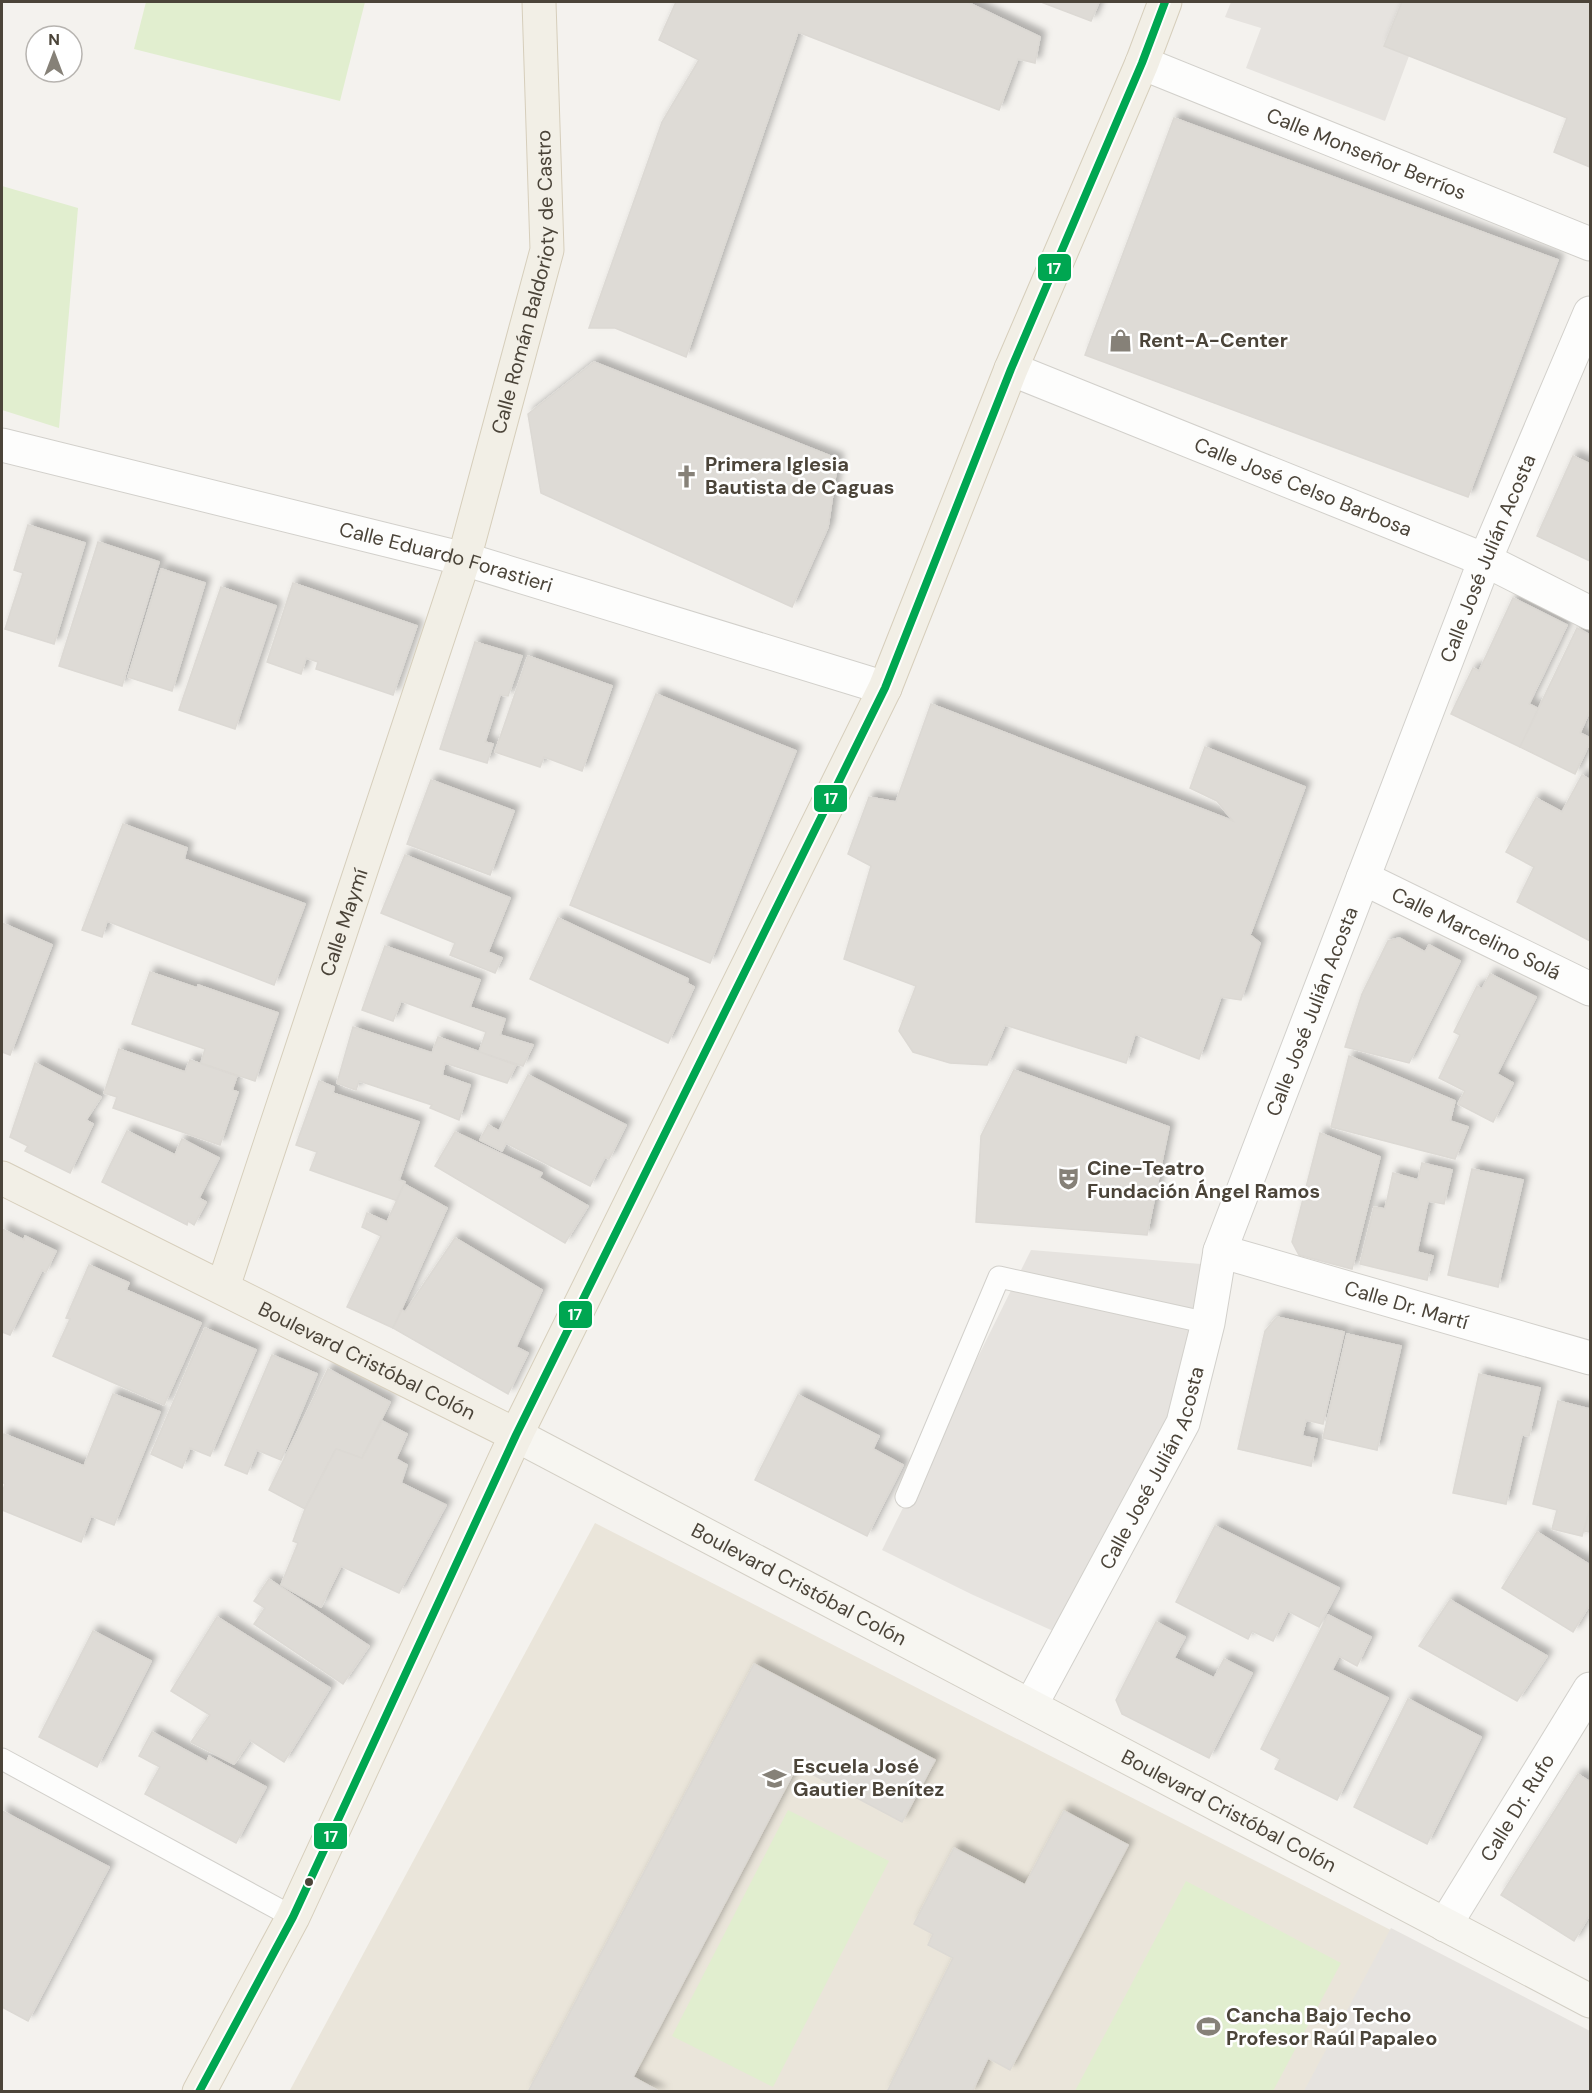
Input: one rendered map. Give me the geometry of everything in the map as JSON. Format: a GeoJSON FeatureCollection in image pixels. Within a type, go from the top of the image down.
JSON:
{"type":"FeatureCollection","features":[{"type":"Feature","properties":{"kind":"main road","name":"Calle Román Baldorioty de Castro"},"geometry":{"type":"LineString","coordinates":[[464,559],[547,250],[539,2]]}},
{"type":"Feature","properties":{"kind":"main road"},"geometry":{"type":"LineString","coordinates":[[199,2091],[293,1917],[516,1436],[885,688],[1011,369],[1142,63],[1165,2]]}},
{"type":"Feature","properties":{"kind":"main road","name":"Calle Maymí"},"geometry":{"type":"LineString","coordinates":[[223,1287],[464,559]]}},
{"type":"Feature","properties":{"kind":"main road","name":"Boulevard Cristóbal Colón"},"geometry":{"type":"LineString","coordinates":[[2,1178],[516,1436]]}},
{"type":"Feature","properties":{"kind":"street","name":"Calle Monseñor Berríos"},"geometry":{"type":"LineString","coordinates":[[1142,63],[1590,244]]}},
{"type":"Feature","properties":{"kind":"street","name":"Calle José Julián Acosta"},"geometry":{"type":"LineString","coordinates":[[1031,1705],[1183,1423],[1208,1323],[1220,1251],[1485,560],[1590,313]]}},
{"type":"Feature","properties":{"kind":"street","name":"Calle José Celso Barbosa"},"geometry":{"type":"LineString","coordinates":[[1011,369],[1485,560],[1590,613]]}},
{"type":"Feature","properties":{"kind":"street","name":"Calle Eduardo Forastieri"},"geometry":{"type":"LineString","coordinates":[[2,445],[464,559],[885,688]]}},
{"type":"Feature","properties":{"kind":"street","name":"Calle Marcelino Solá"},"geometry":{"type":"LineString","coordinates":[[1363,878],[1590,989]]}},
{"type":"Feature","properties":{"kind":"street","name":"Calle Dr. Martí"},"geometry":{"type":"LineString","coordinates":[[1220,1251],[1590,1358]]}},
{"type":"Feature","properties":{"kind":"street","name":"Boulevard Cristóbal Colón"},"geometry":{"type":"LineString","coordinates":[[516,1436],[1590,2001]]}},
{"type":"Feature","properties":{"kind":"street","name":"Calle Dr. Rufo"},"geometry":{"type":"LineString","coordinates":[[1445,1925],[1590,1689]]}},
{"type":"Feature","properties":{"kind":"lane"},"geometry":{"type":"LineString","coordinates":[[906,1497],[999,1277],[1208,1323]]}},
{"type":"Feature","properties":{"kind":"lane"},"geometry":{"type":"LineString","coordinates":[[2,1759],[293,1917]]}},
{"type":"Feature","properties":{"kind":"shaded area"},"geometry":{"type":"Polygon","coordinates":[[[1231,2],[1402,2],[1384,46],[1409,56],[1385,121],[1246,68],[1261,28],[1225,17],[1231,2]]]}},
{"type":"Feature","properties":{"kind":"shaded area"},"geometry":{"type":"Polygon","coordinates":[[[1031,1250],[1201,1264],[1185,1387],[1062,1635],[882,1550],[1031,1250]]]}},
{"type":"Feature","properties":{"kind":"shaded area","name":"Escuela José Gautier Benítez"},"geometry":{"type":"Polygon","coordinates":[[[595,1523],[1590,2032],[1590,2092],[289,2092],[595,1523]]]}},
{"type":"Feature","properties":{"kind":"shaded area"},"geometry":{"type":"Polygon","coordinates":[[[1391,1928],[1590,2031],[1590,2091],[1304,2091],[1391,1928]]]}},
{"type":"Feature","properties":{"kind":"green space"},"geometry":{"type":"Polygon","coordinates":[[[146,2],[365,2],[340,101],[134,49],[146,2]]]}},
{"type":"Feature","properties":{"kind":"green space"},"geometry":{"type":"Polygon","coordinates":[[[2,186],[78,208],[59,428],[2,410],[2,186]]]}},
{"type":"Feature","properties":{"kind":"green space"},"geometry":{"type":"Polygon","coordinates":[[[788,1810],[889,1861],[773,2087],[672,2036],[788,1810]]]}},
{"type":"Feature","properties":{"kind":"green space","name":"Cancha Bajo Techo Profesor Raúl Papaleo"},"geometry":{"type":"Polygon","coordinates":[[[1186,1881],[1341,1963],[1273,2091],[1075,2091],[1186,1881]]]}},
{"type":"Feature","properties":{"kind":"building"},"geometry":{"type":"Polygon","coordinates":[[[676,2],[967,2],[1040,37],[1035,63],[1018,59],[999,110],[798,32],[686,357],[615,328],[589,328],[662,122],[699,60],[659,40],[676,2]]]}},
{"type":"Feature","properties":{"kind":"building"},"geometry":{"type":"Polygon","coordinates":[[[1041,2],[1099,2],[1091,21],[1041,2]]]}},
{"type":"Feature","properties":{"kind":"building"},"geometry":{"type":"Polygon","coordinates":[[[1402,2],[1590,2],[1590,167],[1554,152],[1567,118],[1384,46],[1402,2]]]}},
{"type":"Feature","properties":{"kind":"building"},"geometry":{"type":"Polygon","coordinates":[[[1174,118],[1558,260],[1468,497],[1085,355],[1174,118]]]}},
{"type":"Feature","properties":{"kind":"building","name":"Primera Iglesia Bautista de Caguas"},"geometry":{"type":"Polygon","coordinates":[[[594,362],[838,459],[828,527],[792,607],[541,493],[528,414],[594,362]]]}},
{"type":"Feature","properties":{"kind":"building"},"geometry":{"type":"Polygon","coordinates":[[[1573,456],[1590,464],[1590,561],[1537,536],[1573,456]]]}},
{"type":"Feature","properties":{"kind":"building"},"geometry":{"type":"Polygon","coordinates":[[[28,525],[85,543],[54,644],[5,629],[23,573],[14,570],[28,525]]]}},
{"type":"Feature","properties":{"kind":"building"},"geometry":{"type":"Polygon","coordinates":[[[98,542],[159,562],[122,686],[59,666],[98,542]]]}},
{"type":"Feature","properties":{"kind":"building"},"geometry":{"type":"Polygon","coordinates":[[[161,569],[205,583],[172,691],[128,677],[161,569]]]}},
{"type":"Feature","properties":{"kind":"building"},"geometry":{"type":"Polygon","coordinates":[[[293,583],[417,626],[393,695],[316,669],[318,662],[306,658],[301,674],[267,662],[293,583]]]}},
{"type":"Feature","properties":{"kind":"building"},"geometry":{"type":"Polygon","coordinates":[[[221,587],[276,606],[235,729],[179,710],[221,587]]]}},
{"type":"Feature","properties":{"kind":"building"},"geometry":{"type":"Polygon","coordinates":[[[1513,598],[1567,625],[1529,704],[1539,709],[1520,747],[1451,714],[1473,668],[1479,671],[1513,598]]]}},
{"type":"Feature","properties":{"kind":"building"},"geometry":{"type":"Polygon","coordinates":[[[1577,628],[1590,635],[1590,710],[1580,733],[1590,738],[1590,742],[1575,774],[1520,747],[1577,628]]]}},
{"type":"Feature","properties":{"kind":"building"},"geometry":{"type":"Polygon","coordinates":[[[475,642],[522,656],[508,696],[500,695],[485,742],[493,744],[487,763],[440,749],[475,642]]]}},
{"type":"Feature","properties":{"kind":"building"},"geometry":{"type":"Polygon","coordinates":[[[528,656],[612,686],[582,771],[544,757],[540,767],[495,752],[528,656]]]}},
{"type":"Feature","properties":{"kind":"building"},"geometry":{"type":"Polygon","coordinates":[[[656,694],[796,751],[710,963],[570,905],[656,694]]]}},
{"type":"Feature","properties":{"kind":"building"},"geometry":{"type":"Polygon","coordinates":[[[931,704],[1233,821],[1217,801],[1190,788],[1205,747],[1305,787],[1250,935],[1260,943],[1241,1000],[1221,997],[1199,1059],[1135,1034],[1126,1063],[1005,1025],[987,1065],[950,1063],[913,1052],[899,1031],[916,986],[844,959],[871,866],[848,854],[869,797],[896,802],[931,704]]]}},
{"type":"Feature","properties":{"kind":"building"},"geometry":{"type":"Polygon","coordinates":[[[1582,775],[1590,780],[1590,941],[1517,902],[1534,867],[1506,852],[1536,798],[1562,812],[1582,775]]]}},
{"type":"Feature","properties":{"kind":"building"},"geometry":{"type":"Polygon","coordinates":[[[431,780],[514,811],[490,875],[407,844],[431,780]]]}},
{"type":"Feature","properties":{"kind":"building"},"geometry":{"type":"Polygon","coordinates":[[[123,824],[187,848],[184,859],[305,904],[274,985],[107,921],[102,937],[82,930],[123,824]]]}},
{"type":"Feature","properties":{"kind":"building"},"geometry":{"type":"Polygon","coordinates":[[[405,855],[510,898],[488,952],[502,958],[495,973],[450,955],[455,943],[381,913],[405,855]]]}},
{"type":"Feature","properties":{"kind":"building"},"geometry":{"type":"Polygon","coordinates":[[[558,918],[688,979],[687,983],[694,987],[668,1043],[530,979],[558,918]]]}},
{"type":"Feature","properties":{"kind":"building"},"geometry":{"type":"Polygon","coordinates":[[[2,923],[52,945],[10,1055],[2,1052],[2,923]]]}},
{"type":"Feature","properties":{"kind":"building"},"geometry":{"type":"Polygon","coordinates":[[[1399,938],[1425,952],[1429,945],[1460,961],[1409,1063],[1345,1047],[1362,994],[1388,941],[1399,938]]]}},
{"type":"Feature","properties":{"kind":"building"},"geometry":{"type":"Polygon","coordinates":[[[385,946],[480,980],[470,1007],[505,1019],[500,1035],[533,1045],[523,1066],[479,1052],[486,1032],[401,1001],[393,1021],[362,1010],[385,946]]]}},
{"type":"Feature","properties":{"kind":"building"},"geometry":{"type":"Polygon","coordinates":[[[150,972],[197,988],[198,985],[278,1013],[255,1081],[201,1063],[205,1049],[132,1024],[150,972]]]}},
{"type":"Feature","properties":{"kind":"building"},"geometry":{"type":"Polygon","coordinates":[[[1490,974],[1536,997],[1497,1074],[1513,1083],[1493,1122],[1458,1104],[1465,1091],[1439,1078],[1460,1035],[1454,1032],[1477,986],[1482,989],[1490,974]]]}},
{"type":"Feature","properties":{"kind":"building"},"geometry":{"type":"Polygon","coordinates":[[[353,1027],[432,1053],[438,1037],[516,1065],[507,1083],[445,1063],[442,1075],[470,1085],[459,1120],[430,1108],[432,1105],[359,1081],[356,1090],[337,1083],[353,1027]]]}},
{"type":"Feature","properties":{"kind":"building"},"geometry":{"type":"Polygon","coordinates":[[[119,1049],[185,1072],[190,1060],[237,1076],[232,1090],[238,1092],[220,1145],[113,1108],[117,1097],[104,1093],[119,1049]]]}},
{"type":"Feature","properties":{"kind":"building"},"geometry":{"type":"Polygon","coordinates":[[[1349,1056],[1455,1101],[1450,1121],[1468,1127],[1455,1159],[1331,1127],[1349,1056]]]}},
{"type":"Feature","properties":{"kind":"building"},"geometry":{"type":"Polygon","coordinates":[[[35,1063],[101,1097],[86,1120],[93,1124],[70,1173],[25,1151],[28,1146],[10,1137],[35,1063]]]}},
{"type":"Feature","properties":{"kind":"building","name":"Cine-Teatro Fundación Ángel Ramos"},"geometry":{"type":"Polygon","coordinates":[[[1014,1070],[1169,1127],[1147,1235],[976,1222],[981,1136],[1014,1070]]]}},
{"type":"Feature","properties":{"kind":"building"},"geometry":{"type":"Polygon","coordinates":[[[528,1075],[626,1125],[609,1159],[605,1157],[590,1186],[506,1143],[502,1151],[480,1140],[488,1125],[499,1131],[528,1075]]]}},
{"type":"Feature","properties":{"kind":"building"},"geometry":{"type":"Polygon","coordinates":[[[319,1081],[334,1087],[333,1093],[419,1122],[399,1180],[405,1182],[398,1201],[310,1170],[317,1152],[296,1145],[319,1081]]]}},
{"type":"Feature","properties":{"kind":"building"},"geometry":{"type":"Polygon","coordinates":[[[127,1131],[175,1155],[182,1139],[219,1158],[199,1198],[206,1202],[194,1225],[188,1221],[187,1225],[102,1182],[127,1131]]]}},
{"type":"Feature","properties":{"kind":"building"},"geometry":{"type":"Polygon","coordinates":[[[455,1132],[542,1173],[539,1178],[588,1206],[565,1243],[435,1166],[455,1132]]]}},
{"type":"Feature","properties":{"kind":"building"},"geometry":{"type":"Polygon","coordinates":[[[1320,1133],[1380,1157],[1352,1269],[1299,1255],[1292,1242],[1320,1133]]]}},
{"type":"Feature","properties":{"kind":"building"},"geometry":{"type":"Polygon","coordinates":[[[1422,1163],[1452,1170],[1444,1204],[1428,1201],[1417,1252],[1433,1256],[1427,1280],[1360,1264],[1374,1207],[1385,1209],[1393,1173],[1418,1180],[1422,1163]]]}},
{"type":"Feature","properties":{"kind":"building"},"geometry":{"type":"Polygon","coordinates":[[[1472,1169],[1523,1180],[1498,1287],[1448,1275],[1472,1169]]]}},
{"type":"Feature","properties":{"kind":"building"},"geometry":{"type":"Polygon","coordinates":[[[404,1184],[447,1208],[393,1328],[347,1307],[381,1236],[362,1227],[367,1213],[387,1222],[404,1184]]]}},
{"type":"Feature","properties":{"kind":"building"},"geometry":{"type":"Polygon","coordinates":[[[2,1229],[24,1240],[25,1236],[56,1251],[46,1272],[42,1270],[10,1335],[2,1332],[2,1229]]]}},
{"type":"Feature","properties":{"kind":"building"},"geometry":{"type":"Polygon","coordinates":[[[455,1238],[542,1290],[516,1347],[528,1353],[508,1394],[393,1328],[402,1310],[405,1312],[455,1238]]]}},
{"type":"Feature","properties":{"kind":"building"},"geometry":{"type":"Polygon","coordinates":[[[89,1265],[129,1283],[126,1290],[201,1323],[164,1405],[53,1356],[70,1319],[66,1318],[89,1265]]]}},
{"type":"Feature","properties":{"kind":"building"},"geometry":{"type":"Polygon","coordinates":[[[1277,1317],[1344,1332],[1323,1424],[1306,1420],[1302,1436],[1317,1439],[1311,1466],[1238,1449],[1265,1331],[1277,1317]]]}},
{"type":"Feature","properties":{"kind":"building"},"geometry":{"type":"Polygon","coordinates":[[[205,1328],[256,1350],[210,1456],[190,1448],[182,1468],[151,1454],[205,1328]]]}},
{"type":"Feature","properties":{"kind":"building"},"geometry":{"type":"Polygon","coordinates":[[[1347,1334],[1401,1346],[1377,1450],[1323,1438],[1347,1334]]]}},
{"type":"Feature","properties":{"kind":"building"},"geometry":{"type":"Polygon","coordinates":[[[272,1355],[317,1374],[281,1460],[257,1450],[247,1474],[225,1465],[272,1355]]]}},
{"type":"Feature","properties":{"kind":"building"},"geometry":{"type":"Polygon","coordinates":[[[328,1369],[390,1402],[362,1458],[336,1449],[305,1509],[269,1490],[328,1369]]]}},
{"type":"Feature","properties":{"kind":"building"},"geometry":{"type":"Polygon","coordinates":[[[1479,1374],[1540,1388],[1529,1436],[1522,1435],[1506,1504],[1453,1493],[1479,1374]]]}},
{"type":"Feature","properties":{"kind":"building"},"geometry":{"type":"Polygon","coordinates":[[[113,1394],[160,1412],[114,1525],[91,1516],[81,1542],[2,1510],[2,1493],[5,1484],[2,1482],[4,1434],[84,1466],[113,1394]]]}},
{"type":"Feature","properties":{"kind":"building"},"geometry":{"type":"Polygon","coordinates":[[[798,1395],[879,1436],[873,1449],[903,1465],[867,1536],[755,1480],[798,1395]]]}},
{"type":"Feature","properties":{"kind":"building"},"geometry":{"type":"Polygon","coordinates":[[[1558,1401],[1590,1409],[1590,1509],[1582,1536],[1552,1529],[1557,1510],[1533,1504],[1558,1401]]]}},
{"type":"Feature","properties":{"kind":"building"},"geometry":{"type":"Polygon","coordinates":[[[382,1421],[407,1434],[396,1459],[407,1465],[401,1483],[446,1505],[399,1593],[341,1566],[321,1607],[281,1585],[298,1543],[293,1541],[305,1509],[336,1449],[362,1458],[382,1421]]]}},
{"type":"Feature","properties":{"kind":"building"},"geometry":{"type":"Polygon","coordinates":[[[1590,1509],[1590,1532],[1584,1531],[1590,1509]]]}},
{"type":"Feature","properties":{"kind":"building"},"geometry":{"type":"Polygon","coordinates":[[[1215,1526],[1339,1588],[1319,1627],[1288,1611],[1273,1641],[1252,1631],[1248,1639],[1176,1602],[1215,1526]]]}},
{"type":"Feature","properties":{"kind":"building"},"geometry":{"type":"Polygon","coordinates":[[[1537,1532],[1590,1565],[1590,1604],[1573,1632],[1502,1588],[1537,1532]]]}},
{"type":"Feature","properties":{"kind":"building"},"geometry":{"type":"Polygon","coordinates":[[[269,1579],[369,1646],[343,1684],[254,1624],[265,1608],[254,1601],[269,1579]]]}},
{"type":"Feature","properties":{"kind":"building"},"geometry":{"type":"Polygon","coordinates":[[[1450,1600],[1547,1656],[1517,1701],[1419,1646],[1450,1600]]]}},
{"type":"Feature","properties":{"kind":"building"},"geometry":{"type":"Polygon","coordinates":[[[1328,1615],[1371,1637],[1357,1666],[1339,1656],[1332,1670],[1388,1698],[1337,1800],[1275,1769],[1280,1759],[1261,1749],[1328,1615]]]}},
{"type":"Feature","properties":{"kind":"building"},"geometry":{"type":"Polygon","coordinates":[[[217,1617],[330,1688],[284,1762],[250,1740],[234,1764],[191,1742],[210,1715],[171,1691],[217,1617]]]}},
{"type":"Feature","properties":{"kind":"building"},"geometry":{"type":"Polygon","coordinates":[[[1156,1622],[1185,1637],[1174,1658],[1214,1678],[1224,1659],[1252,1673],[1209,1758],[1122,1714],[1116,1700],[1156,1622]]]}},
{"type":"Feature","properties":{"kind":"building"},"geometry":{"type":"Polygon","coordinates":[[[93,1631],[151,1661],[97,1767],[39,1737],[93,1631]]]}},
{"type":"Feature","properties":{"kind":"building"},"geometry":{"type":"Polygon","coordinates":[[[754,1664],[935,1760],[902,1822],[797,1766],[633,2077],[660,2092],[528,2092],[754,1664]]]}},
{"type":"Feature","properties":{"kind":"building"},"geometry":{"type":"Polygon","coordinates":[[[1408,1699],[1481,1737],[1427,1844],[1354,1807],[1408,1699]]]}},
{"type":"Feature","properties":{"kind":"building"},"geometry":{"type":"Polygon","coordinates":[[[152,1732],[207,1762],[209,1756],[266,1787],[236,1843],[145,1794],[160,1767],[139,1756],[152,1732]]]}},
{"type":"Feature","properties":{"kind":"building"},"geometry":{"type":"Polygon","coordinates":[[[1578,1774],[1590,1782],[1590,1914],[1574,1941],[1501,1895],[1578,1774]]]}},
{"type":"Feature","properties":{"kind":"building"},"geometry":{"type":"Polygon","coordinates":[[[2,1811],[109,1867],[28,2021],[2,2007],[2,1811]]]}},
{"type":"Feature","properties":{"kind":"building"},"geometry":{"type":"Polygon","coordinates":[[[1064,1811],[1128,1845],[1010,2070],[988,2058],[972,2092],[887,2092],[953,1958],[928,1945],[933,1934],[914,1924],[954,1848],[1025,1885],[1064,1811]]]}},
{"type":"Feature","properties":{"kind":"transit line","name":"17"},"geometry":{"type":"LineString","coordinates":[[199,2092],[293,1917],[516,1435],[885,688],[1011,369],[1142,63],[1165,2]]}},
{"type":"Feature","properties":{"kind":"place","name":"Rent-A-Center"},"geometry":{"type":"Point","coordinates":[1121,340]}},
{"type":"Feature","properties":{"kind":"place","name":"Primera Iglesia Bautista de Caguas"},"geometry":{"type":"Point","coordinates":[687,476]}},
{"type":"Feature","properties":{"kind":"place","name":"Cine-Teatro Fundación Ángel Ramos"},"geometry":{"type":"Point","coordinates":[1069,1179]}},
{"type":"Feature","properties":{"kind":"place","name":"Escuela José Gautier Benítez"},"geometry":{"type":"Point","coordinates":[775,1778]}},
{"type":"Feature","properties":{"kind":"place","name":"Cancha Bajo Techo Profesor Raúl Papaleo"},"geometry":{"type":"Point","coordinates":[1208,2027]}}]}
